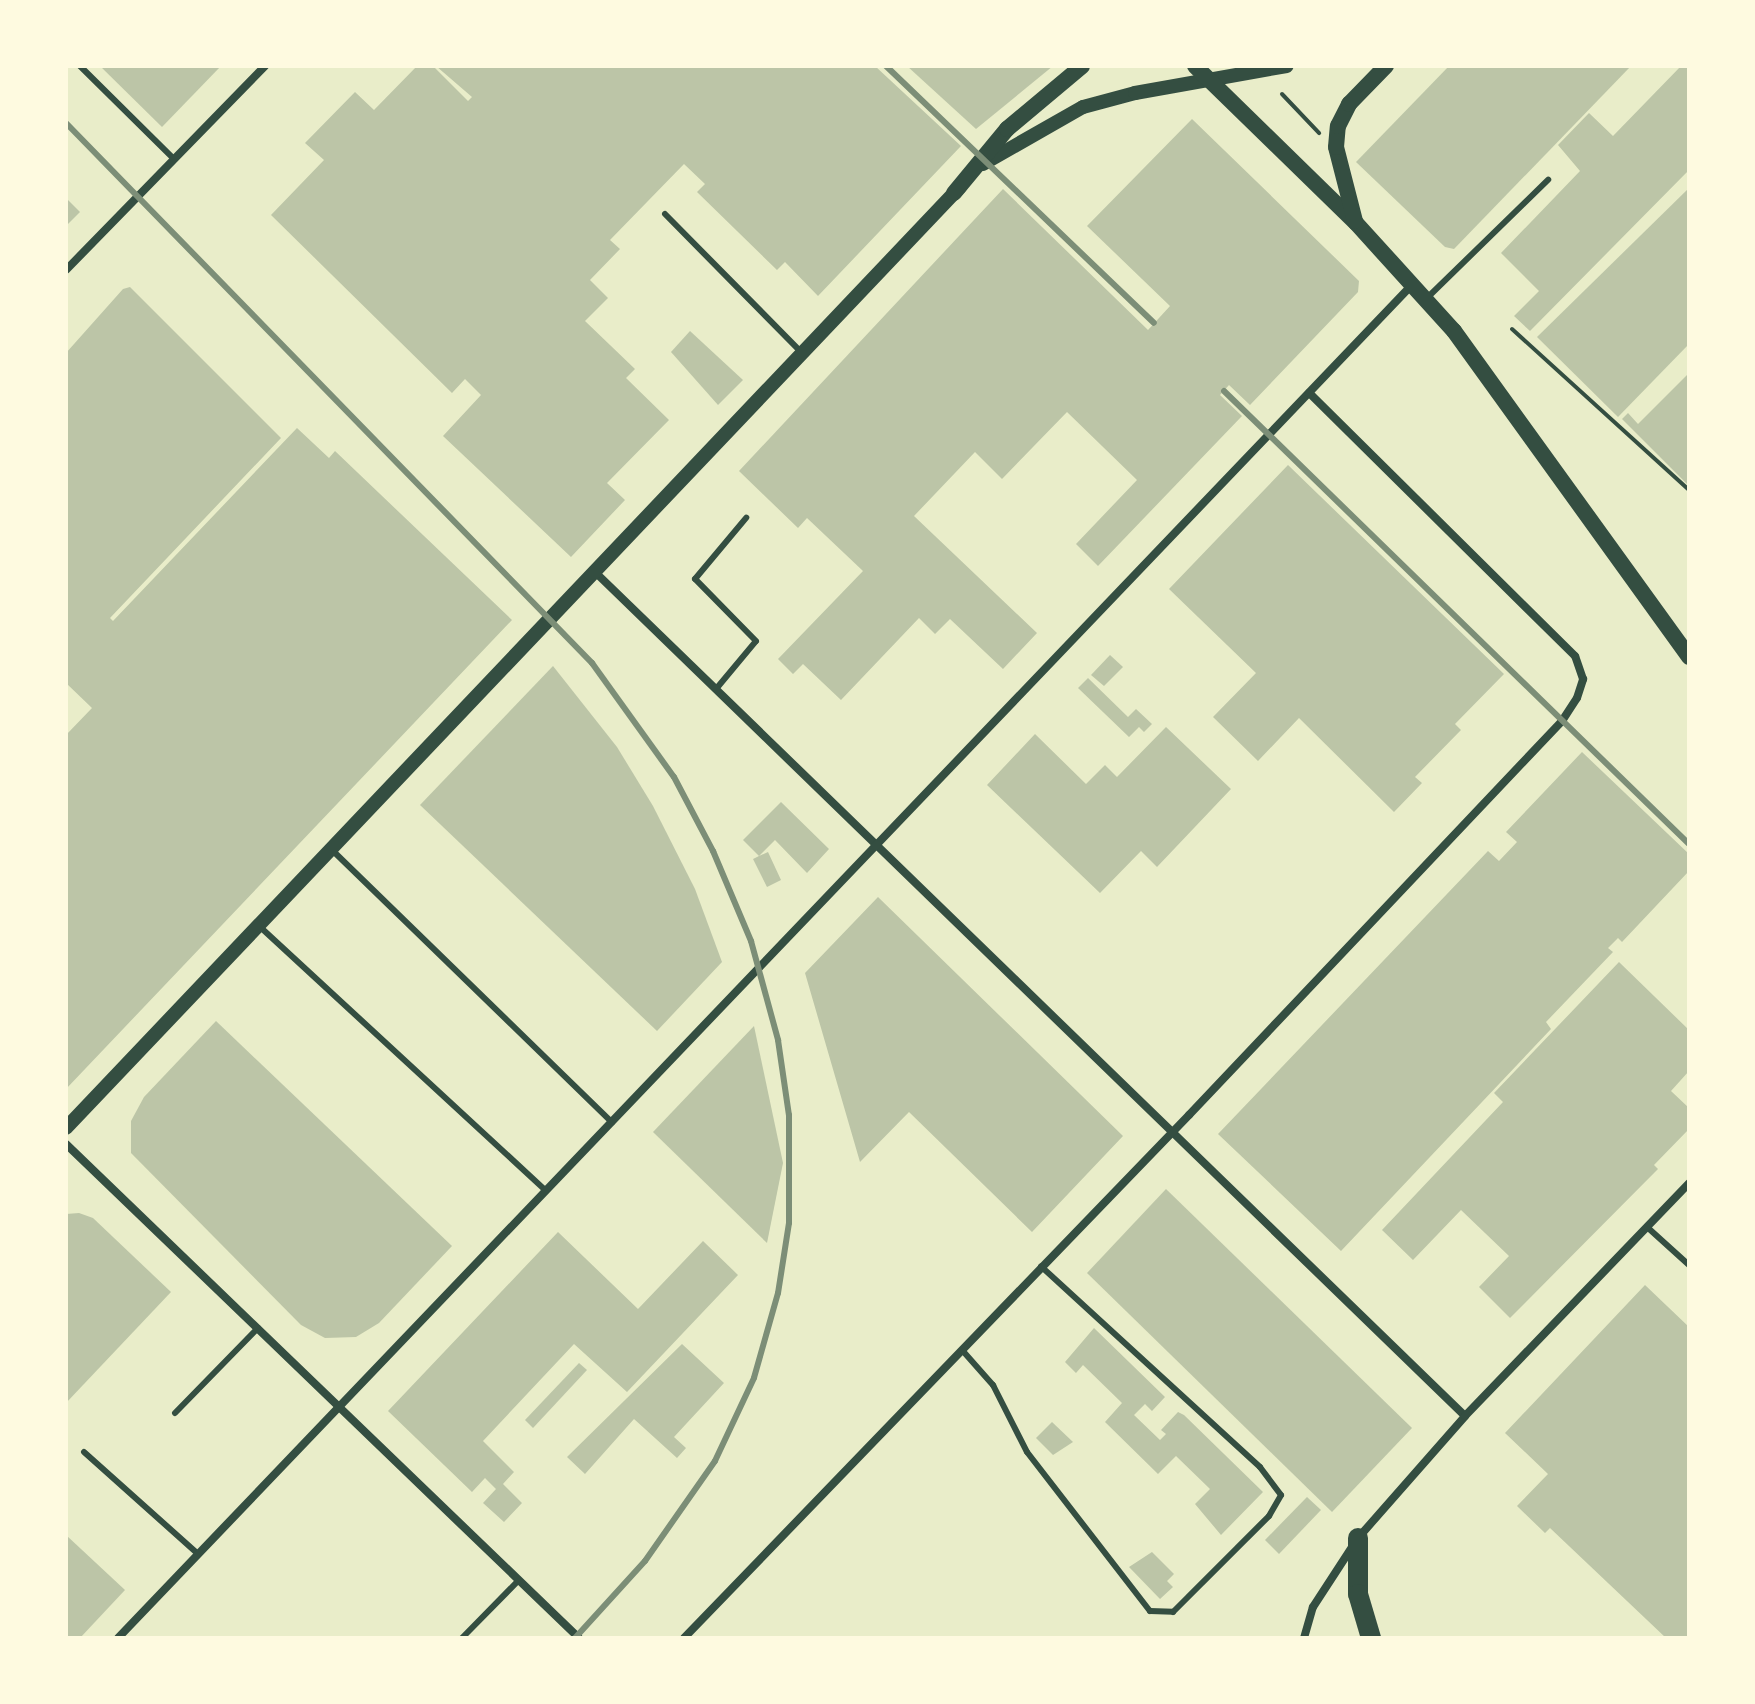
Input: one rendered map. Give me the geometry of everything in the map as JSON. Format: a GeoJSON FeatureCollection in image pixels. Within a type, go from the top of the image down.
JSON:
{"type":"FeatureCollection","features":[{"type":"Feature","properties":{"kind":"main road"},"geometry":{"type":"LineString","coordinates":[[954,193],[1007,129],[1082,66]]}},
{"type":"Feature","properties":{"kind":"main road"},"geometry":{"type":"LineString","coordinates":[[1195,66],[1356,223],[1426,299],[1488,376],[1689,657]]}},
{"type":"Feature","properties":{"kind":"main road"},"geometry":{"type":"LineString","coordinates":[[1356,223],[1336,147],[1338,126],[1349,104],[1386,66]]}},
{"type":"Feature","properties":{"kind":"main road"},"geometry":{"type":"LineString","coordinates":[[1358,1538],[1359,1602],[1371,1638]]}},
{"type":"Feature","properties":{"kind":"street"},"geometry":{"type":"LineString","coordinates":[[66,270],[265,66]]}},
{"type":"Feature","properties":{"kind":"street"},"geometry":{"type":"LineString","coordinates":[[66,1128],[986,160],[1083,107],[1287,66]]}},
{"type":"Feature","properties":{"kind":"street"},"geometry":{"type":"LineString","coordinates":[[118,1638],[1413,285]]}},
{"type":"Feature","properties":{"kind":"street"},"geometry":{"type":"LineString","coordinates":[[684,1638],[1173,1132],[1562,721],[1583,679],[1575,656],[1309,393]]}},
{"type":"Feature","properties":{"kind":"street"},"geometry":{"type":"LineString","coordinates":[[595,572],[1465,1416]]}},
{"type":"Feature","properties":{"kind":"street"},"geometry":{"type":"LineString","coordinates":[[66,1144],[579,1638]]}},
{"type":"Feature","properties":{"kind":"street"},"geometry":{"type":"LineString","coordinates":[[1304,1638],[1313,1607],[1358,1538],[1465,1416],[1689,1183]]}},
{"type":"Feature","properties":{"kind":"lane"},"geometry":{"type":"LineString","coordinates":[[80,66],[174,159]]}},
{"type":"Feature","properties":{"kind":"lane"},"geometry":{"type":"LineString","coordinates":[[1426,299],[1548,180]]}},
{"type":"Feature","properties":{"kind":"lane"},"geometry":{"type":"LineString","coordinates":[[665,214],[802,353]]}},
{"type":"Feature","properties":{"kind":"lane"},"geometry":{"type":"LineString","coordinates":[[716,689],[756,641],[695,579],[746,518]]}},
{"type":"Feature","properties":{"kind":"lane"},"geometry":{"type":"LineString","coordinates":[[331,849],[612,1122]]}},
{"type":"Feature","properties":{"kind":"lane"},"geometry":{"type":"LineString","coordinates":[[258,925],[546,1191]]}},
{"type":"Feature","properties":{"kind":"lane"},"geometry":{"type":"LineString","coordinates":[[1647,1227],[1689,1265]]}},
{"type":"Feature","properties":{"kind":"lane"},"geometry":{"type":"LineString","coordinates":[[962,1350],[993,1385],[1027,1452],[1150,1611],[1173,1612],[1269,1516],[1281,1495],[1260,1467],[1041,1266]]}},
{"type":"Feature","properties":{"kind":"lane"},"geometry":{"type":"LineString","coordinates":[[175,1413],[258,1328]]}},
{"type":"Feature","properties":{"kind":"lane"},"geometry":{"type":"LineString","coordinates":[[84,1452],[198,1554]]}},
{"type":"Feature","properties":{"kind":"lane"},"geometry":{"type":"LineString","coordinates":[[462,1638],[519,1580]]}},
{"type":"Feature","properties":{"kind":"path"},"geometry":{"type":"LineString","coordinates":[[1282,94],[1284,102],[1327,138]]}},
{"type":"Feature","properties":{"kind":"path"},"geometry":{"type":"LineString","coordinates":[[1512,329],[1689,490]]}},
{"type":"Feature","properties":{"kind":"building"},"geometry":{"type":"Polygon","coordinates":[[[100,66],[221,66],[162,127],[100,66]]]}},
{"type":"Feature","properties":{"kind":"building"},"geometry":{"type":"Polygon","coordinates":[[[417,66],[433,66],[468,101],[472,97],[436,66],[875,66],[961,146],[818,296],[785,262],[777,270],[697,192],[705,184],[684,164],[610,240],[620,249],[590,280],[608,298],[585,321],[635,369],[626,378],[669,420],[607,483],[625,500],[571,557],[443,436],[481,395],[465,379],[452,393],[271,215],[324,160],[305,143],[355,92],[374,110],[417,66]]]}},
{"type":"Feature","properties":{"kind":"building"},"geometry":{"type":"Polygon","coordinates":[[[907,66],[1053,66],[976,129],[907,66]]]}},
{"type":"Feature","properties":{"kind":"building"},"geometry":{"type":"Polygon","coordinates":[[[1449,66],[1631,66],[1454,249],[1445,247],[1356,162],[1449,66]]]}},
{"type":"Feature","properties":{"kind":"building"},"geometry":{"type":"Polygon","coordinates":[[[1681,66],[1689,66],[1689,170],[1530,331],[1514,316],[1539,291],[1501,253],[1580,171],[1558,145],[1589,113],[1613,136],[1681,66]]]}},
{"type":"Feature","properties":{"kind":"building"},"geometry":{"type":"Polygon","coordinates":[[[1192,119],[1359,281],[1358,292],[1250,405],[1229,385],[1220,395],[1242,416],[1098,566],[1076,544],[1137,480],[1067,412],[1002,479],[975,452],[914,516],[1037,633],[1003,669],[950,619],[935,634],[919,618],[841,700],[803,664],[793,674],[778,659],[863,571],[807,518],[798,528],[739,471],[1003,189],[1148,330],[1170,306],[1087,226],[1192,119]]]}},
{"type":"Feature","properties":{"kind":"building"},"geometry":{"type":"Polygon","coordinates":[[[1689,188],[1689,344],[1618,417],[1537,337],[1689,188]]]}},
{"type":"Feature","properties":{"kind":"building"},"geometry":{"type":"Polygon","coordinates":[[[66,198],[80,212],[66,226],[66,198]]]}},
{"type":"Feature","properties":{"kind":"building"},"geometry":{"type":"Polygon","coordinates":[[[130,287],[281,438],[110,618],[113,621],[297,428],[329,458],[335,451],[512,620],[66,1089],[66,735],[92,708],[66,683],[66,353],[123,289],[130,287]]]}},
{"type":"Feature","properties":{"kind":"building"},"geometry":{"type":"Polygon","coordinates":[[[690,331],[743,380],[718,405],[671,352],[690,331]]]}},
{"type":"Feature","properties":{"kind":"building"},"geometry":{"type":"Polygon","coordinates":[[[1689,373],[1689,486],[1622,419],[1628,413],[1638,424],[1689,373]]]}},
{"type":"Feature","properties":{"kind":"building"},"geometry":{"type":"Polygon","coordinates":[[[1288,465],[1504,674],[1455,724],[1461,730],[1415,777],[1422,783],[1394,812],[1299,718],[1258,761],[1213,717],[1256,673],[1169,589],[1288,465]]]}},
{"type":"Feature","properties":{"kind":"building"},"geometry":{"type":"Polygon","coordinates":[[[1110,655],[1123,667],[1104,686],[1091,675],[1110,655]]]}},
{"type":"Feature","properties":{"kind":"building"},"geometry":{"type":"Polygon","coordinates":[[[553,666],[617,747],[653,806],[695,889],[722,962],[657,1031],[420,805],[553,666]]]}},
{"type":"Feature","properties":{"kind":"building"},"geometry":{"type":"Polygon","coordinates":[[[1088,678],[1128,717],[1136,709],[1152,724],[1144,732],[1139,727],[1129,737],[1078,688],[1088,678]]]}},
{"type":"Feature","properties":{"kind":"building"},"geometry":{"type":"Polygon","coordinates":[[[1166,727],[1231,789],[1157,867],[1141,851],[1100,893],[987,785],[1035,734],[1086,784],[1105,765],[1117,777],[1166,727]]]}},
{"type":"Feature","properties":{"kind":"building"},"geometry":{"type":"Polygon","coordinates":[[[1582,752],[1689,854],[1689,871],[1622,942],[1618,938],[1608,948],[1613,952],[1546,1022],[1551,1029],[1341,1251],[1218,1134],[1488,851],[1499,861],[1517,842],[1506,832],[1582,752]]]}},
{"type":"Feature","properties":{"kind":"building"},"geometry":{"type":"Polygon","coordinates":[[[781,802],[829,849],[807,873],[775,840],[759,856],[743,840],[781,802]]]}},
{"type":"Feature","properties":{"kind":"building"},"geometry":{"type":"Polygon","coordinates":[[[768,852],[781,880],[767,887],[753,859],[768,852]]]}},
{"type":"Feature","properties":{"kind":"building"},"geometry":{"type":"Polygon","coordinates":[[[878,897],[1123,1136],[1032,1232],[909,1112],[860,1162],[805,973],[878,897]]]}},
{"type":"Feature","properties":{"kind":"building"},"geometry":{"type":"Polygon","coordinates":[[[1619,962],[1689,1030],[1689,1071],[1671,1091],[1689,1108],[1689,1129],[1654,1165],[1658,1169],[1510,1318],[1479,1287],[1509,1256],[1461,1210],[1413,1260],[1382,1230],[1503,1102],[1494,1093],[1619,962]]]}},
{"type":"Feature","properties":{"kind":"building"},"geometry":{"type":"Polygon","coordinates":[[[216,1021],[452,1246],[379,1323],[356,1337],[325,1338],[301,1325],[131,1153],[131,1121],[144,1097],[216,1021]]]}},
{"type":"Feature","properties":{"kind":"building"},"geometry":{"type":"Polygon","coordinates":[[[754,1026],[783,1163],[767,1243],[653,1132],[754,1026]]]}},
{"type":"Feature","properties":{"kind":"building"},"geometry":{"type":"Polygon","coordinates":[[[1166,1189],[1412,1428],[1332,1512],[1087,1273],[1166,1189]]]}},
{"type":"Feature","properties":{"kind":"building"},"geometry":{"type":"Polygon","coordinates":[[[79,1213],[93,1218],[171,1292],[66,1403],[66,1214],[79,1213]]]}},
{"type":"Feature","properties":{"kind":"building"},"geometry":{"type":"Polygon","coordinates":[[[558,1232],[638,1309],[703,1241],[738,1275],[627,1392],[574,1344],[483,1441],[514,1472],[503,1484],[522,1503],[504,1522],[483,1503],[496,1489],[485,1478],[472,1492],[388,1411],[558,1232]]]}},
{"type":"Feature","properties":{"kind":"building"},"geometry":{"type":"Polygon","coordinates":[[[1645,1285],[1689,1327],[1689,1638],[1666,1638],[1550,1528],[1545,1533],[1517,1506],[1548,1474],[1505,1433],[1645,1285]]]}},
{"type":"Feature","properties":{"kind":"building"},"geometry":{"type":"Polygon","coordinates":[[[1094,1328],[1165,1397],[1152,1411],[1145,1404],[1134,1415],[1160,1440],[1166,1434],[1161,1430],[1178,1412],[1184,1415],[1263,1492],[1221,1535],[1195,1504],[1210,1489],[1176,1456],[1158,1474],[1105,1422],[1122,1403],[1083,1365],[1076,1373],[1065,1362],[1094,1328]]]}},
{"type":"Feature","properties":{"kind":"building"},"geometry":{"type":"Polygon","coordinates":[[[682,1344],[724,1383],[674,1437],[686,1448],[677,1458],[634,1419],[585,1474],[567,1457],[682,1344]]]}},
{"type":"Feature","properties":{"kind":"building"},"geometry":{"type":"Polygon","coordinates":[[[579,1363],[587,1370],[533,1428],[525,1420],[579,1363]]]}},
{"type":"Feature","properties":{"kind":"building"},"geometry":{"type":"Polygon","coordinates":[[[1052,1422],[1073,1442],[1053,1455],[1036,1438],[1052,1422]]]}},
{"type":"Feature","properties":{"kind":"building"},"geometry":{"type":"Polygon","coordinates":[[[1307,1497],[1321,1510],[1279,1554],[1265,1540],[1307,1497]]]}},
{"type":"Feature","properties":{"kind":"building"},"geometry":{"type":"Polygon","coordinates":[[[66,1535],[125,1590],[80,1638],[66,1637],[66,1535]]]}},
{"type":"Feature","properties":{"kind":"building"},"geometry":{"type":"Polygon","coordinates":[[[1152,1552],[1174,1574],[1167,1581],[1173,1587],[1160,1599],[1129,1567],[1152,1552]]]}},
{"type":"Feature","properties":{"kind":"railway"},"geometry":{"type":"LineString","coordinates":[[886,66],[1154,323]]}},
{"type":"Feature","properties":{"kind":"railway"},"geometry":{"type":"LineString","coordinates":[[66,123],[592,663],[674,777],[713,851],[751,941],[778,1040],[789,1115],[789,1223],[778,1293],[754,1378],[715,1461],[645,1561],[575,1638]]}},
{"type":"Feature","properties":{"kind":"railway"},"geometry":{"type":"LineString","coordinates":[[1224,391],[1689,844]]}}]}
